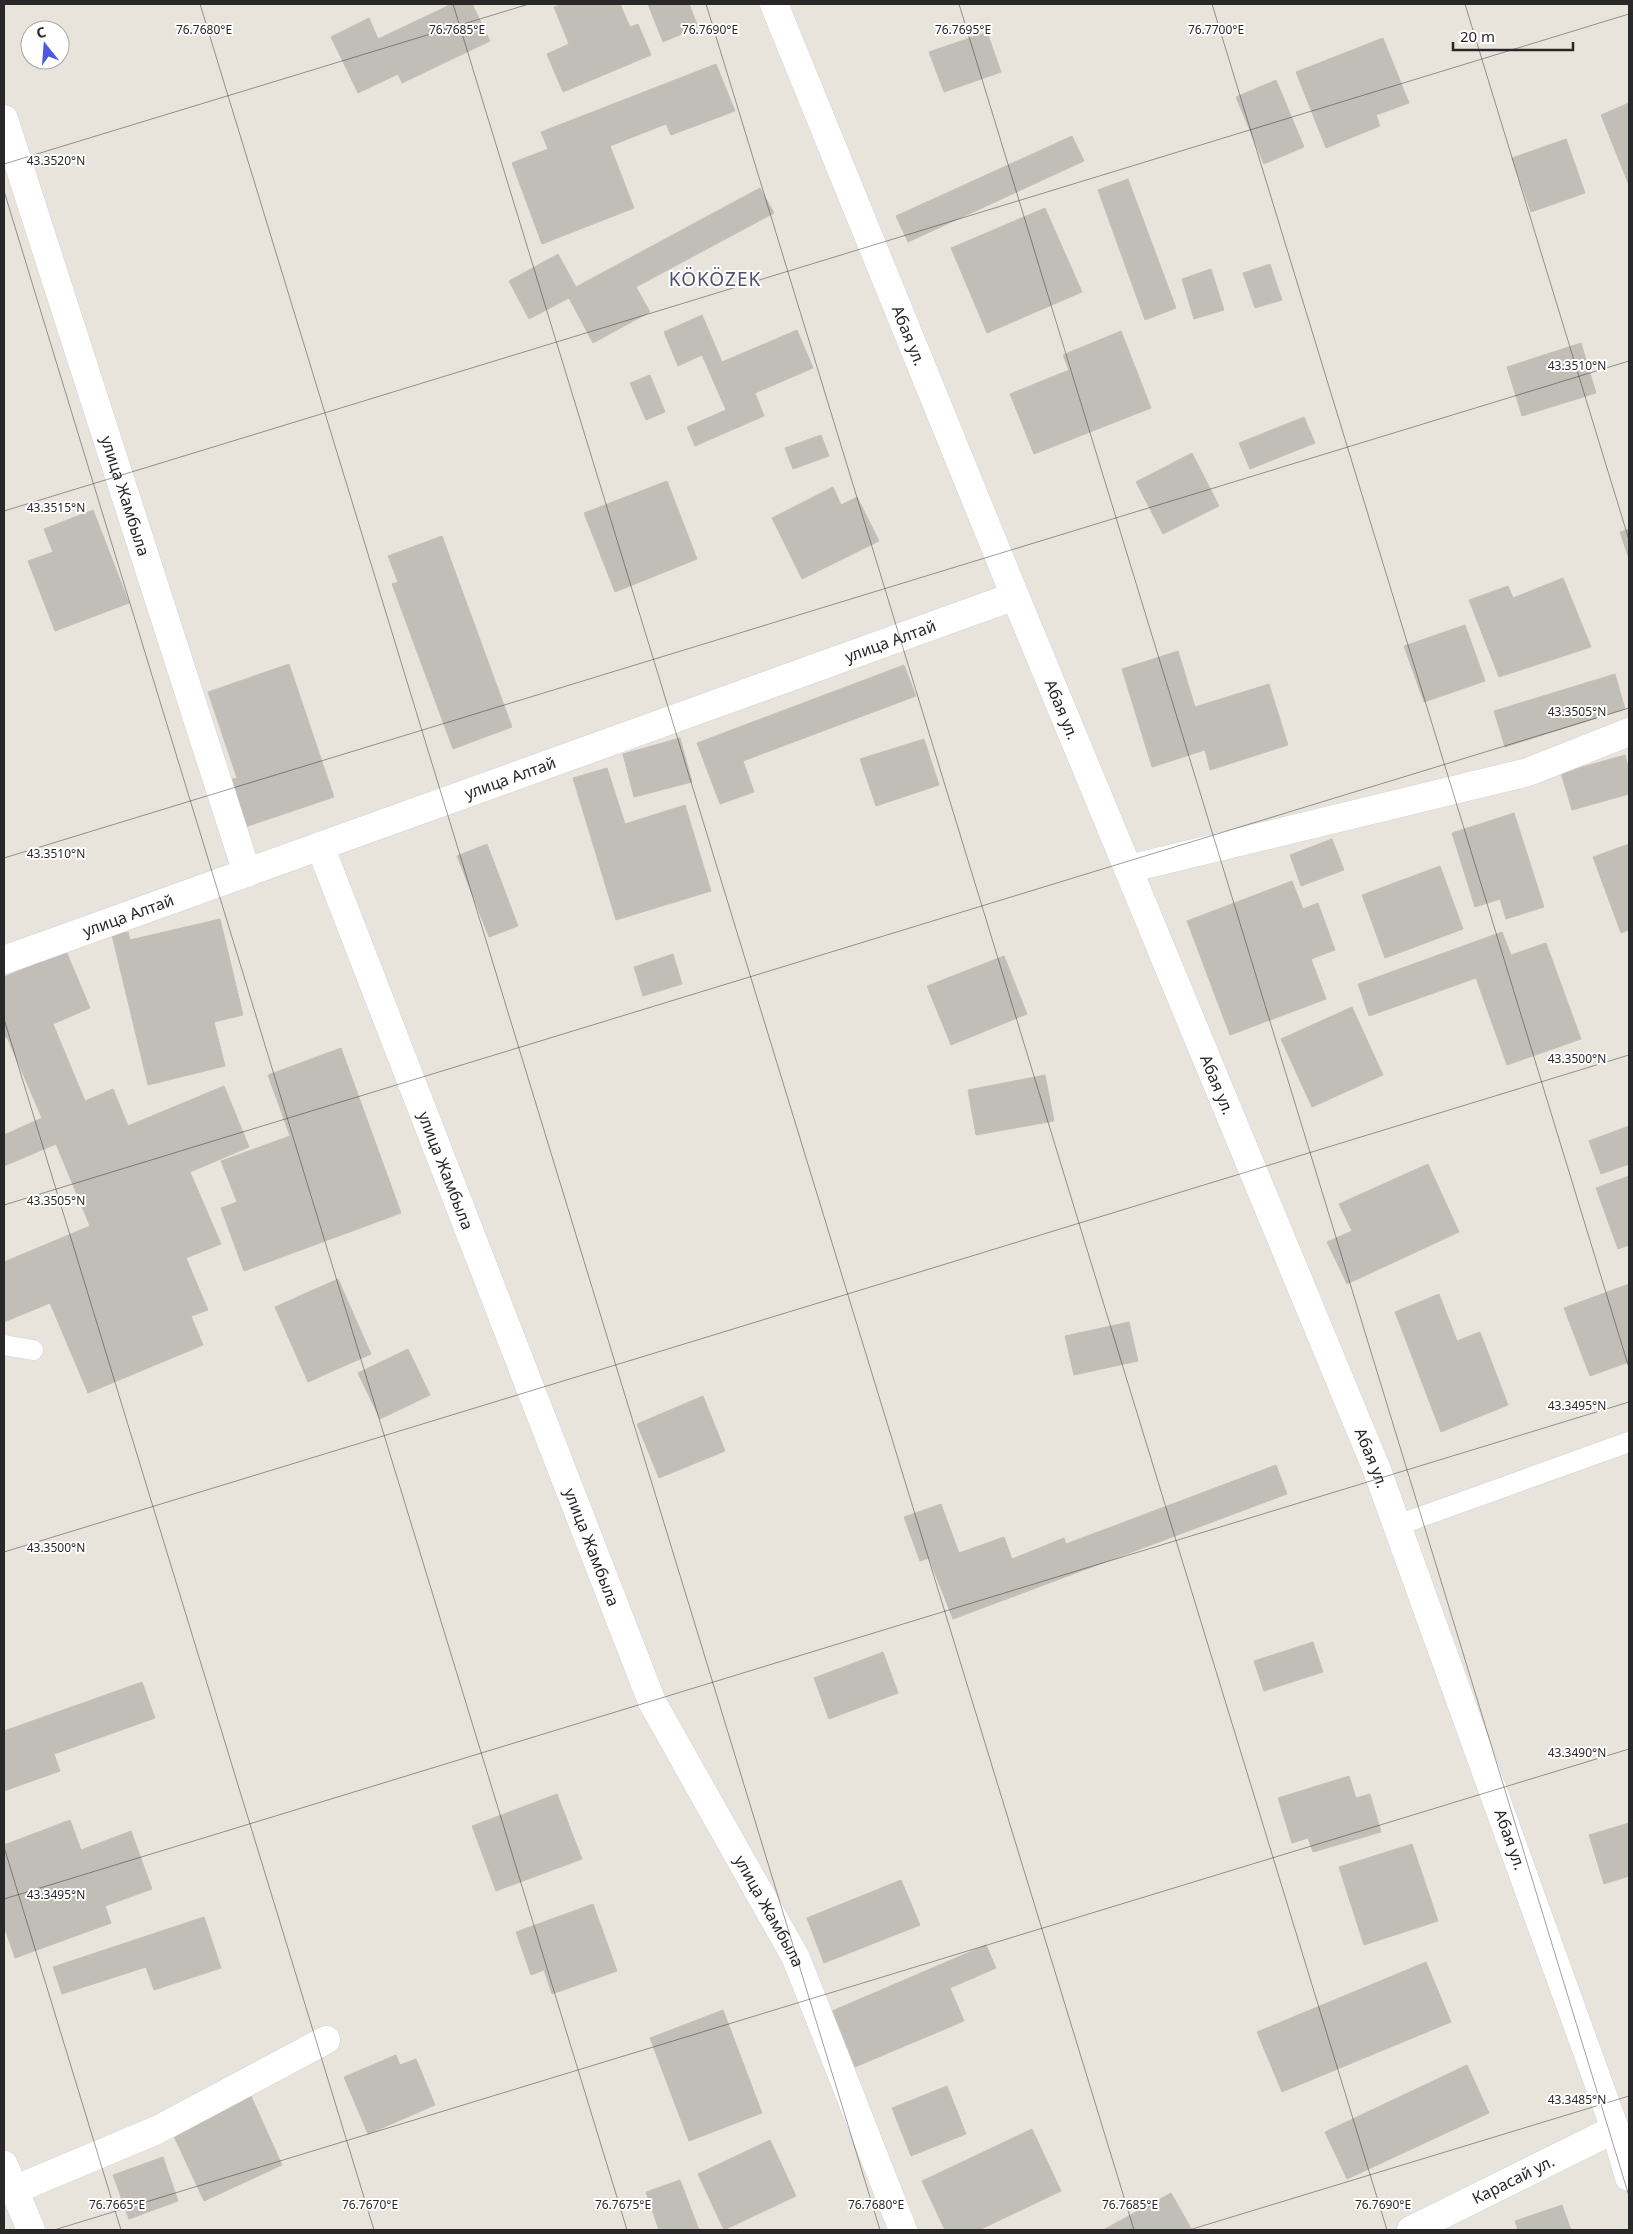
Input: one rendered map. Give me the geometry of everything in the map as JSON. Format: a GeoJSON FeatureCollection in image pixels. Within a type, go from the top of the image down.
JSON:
{"type":"FeatureCollection","features":[{"type":"Feature","properties":{"kind":"street","name":"Абая ул."},"geometry":{"type":"LineString","coordinates":[[774,4],[1015,596],[1377,1470],[1614,2129],[1629,2177]]}},
{"type":"Feature","properties":{"kind":"street","name":"улица Жамбыла"},"geometry":{"type":"LineString","coordinates":[[4,119],[247,872]]}},
{"type":"Feature","properties":{"kind":"street","name":"улица Алтай"},"geometry":{"type":"LineString","coordinates":[[4,960],[1015,596]]}},
{"type":"Feature","properties":{"kind":"street"},"geometry":{"type":"LineString","coordinates":[[1128,869],[1528,772],[1629,732]]}},
{"type":"Feature","properties":{"kind":"street","name":"улица Жамбыла"},"geometry":{"type":"LineString","coordinates":[[320,846],[472,1244],[652,1702],[796,1958],[903,2230]]}},
{"type":"Feature","properties":{"kind":"street"},"geometry":{"type":"LineString","coordinates":[[14,2190],[157,2130],[326,2040]]}},
{"type":"Feature","properties":{"kind":"street","name":"Карасай ул."},"geometry":{"type":"LineString","coordinates":[[1411,2230],[1614,2129]]}},
{"type":"Feature","properties":{"kind":"street"},"geometry":{"type":"LineString","coordinates":[[4,2165],[30,2230]]}},
{"type":"Feature","properties":{"kind":"lane"},"geometry":{"type":"LineString","coordinates":[[4,1344],[33,1350]]}},
{"type":"Feature","properties":{"kind":"lane"},"geometry":{"type":"LineString","coordinates":[[1398,1525],[1629,1442]]}},
{"type":"Feature","properties":{"kind":"building"},"geometry":{"type":"Polygon","coordinates":[[[452,4],[472,4],[490,41],[402,83],[398,74],[358,93],[331,37],[369,18],[378,39],[452,4]]]}},
{"type":"Feature","properties":{"kind":"building"},"geometry":{"type":"Polygon","coordinates":[[[562,4],[620,4],[630,27],[638,24],[651,55],[563,92],[547,54],[569,44],[554,7],[562,4]]]}},
{"type":"Feature","properties":{"kind":"building"},"geometry":{"type":"Polygon","coordinates":[[[648,4],[689,4],[698,27],[663,42],[648,4]]]}},
{"type":"Feature","properties":{"kind":"building"},"geometry":{"type":"Polygon","coordinates":[[[987,32],[1001,72],[944,92],[929,52],[987,32]]]}},
{"type":"Feature","properties":{"kind":"building"},"geometry":{"type":"Polygon","coordinates":[[[1383,38],[1409,103],[1376,115],[1380,126],[1326,148],[1296,72],[1383,38]]]}},
{"type":"Feature","properties":{"kind":"building"},"geometry":{"type":"Polygon","coordinates":[[[716,64],[735,111],[671,135],[666,124],[610,146],[634,208],[542,244],[512,163],[548,149],[541,132],[716,64]]]}},
{"type":"Feature","properties":{"kind":"building"},"geometry":{"type":"Polygon","coordinates":[[[1276,80],[1304,147],[1264,164],[1236,97],[1276,80]]]}},
{"type":"Feature","properties":{"kind":"building"},"geometry":{"type":"Polygon","coordinates":[[[1629,103],[1629,185],[1601,115],[1629,103]]]}},
{"type":"Feature","properties":{"kind":"building"},"geometry":{"type":"Polygon","coordinates":[[[1072,136],[1084,161],[908,242],[896,216],[1072,136]]]}},
{"type":"Feature","properties":{"kind":"building"},"geometry":{"type":"Polygon","coordinates":[[[1566,139],[1585,193],[1531,212],[1512,158],[1566,139]]]}},
{"type":"Feature","properties":{"kind":"building"},"geometry":{"type":"Polygon","coordinates":[[[1128,179],[1176,308],[1145,320],[1098,190],[1128,179]]]}},
{"type":"Feature","properties":{"kind":"building"},"geometry":{"type":"Polygon","coordinates":[[[760,188],[774,213],[636,287],[650,312],[593,343],[569,298],[529,319],[509,281],[558,254],[576,287],[760,188]]]}},
{"type":"Feature","properties":{"kind":"building"},"geometry":{"type":"Polygon","coordinates":[[[1045,208],[1082,292],[987,333],[951,248],[1045,208]]]}},
{"type":"Feature","properties":{"kind":"building"},"geometry":{"type":"Polygon","coordinates":[[[1270,264],[1282,300],[1255,308],[1243,273],[1270,264]]]}},
{"type":"Feature","properties":{"kind":"building"},"geometry":{"type":"Polygon","coordinates":[[[1211,269],[1224,310],[1194,319],[1182,279],[1211,269]]]}},
{"type":"Feature","properties":{"kind":"building"},"geometry":{"type":"Polygon","coordinates":[[[702,315],[722,362],[797,330],[813,368],[755,393],[764,416],[695,446],[687,427],[726,410],[702,355],[678,366],[664,332],[702,315]]]}},
{"type":"Feature","properties":{"kind":"building"},"geometry":{"type":"Polygon","coordinates":[[[1121,331],[1151,408],[1034,454],[1010,394],[1069,370],[1063,355],[1121,331]]]}},
{"type":"Feature","properties":{"kind":"building"},"geometry":{"type":"Polygon","coordinates":[[[1581,343],[1596,393],[1522,416],[1507,367],[1581,343]]]}},
{"type":"Feature","properties":{"kind":"building"},"geometry":{"type":"Polygon","coordinates":[[[650,375],[665,412],[646,420],[630,383],[650,375]]]}},
{"type":"Feature","properties":{"kind":"building"},"geometry":{"type":"Polygon","coordinates":[[[1304,417],[1315,443],[1250,469],[1239,443],[1304,417]]]}},
{"type":"Feature","properties":{"kind":"building"},"geometry":{"type":"Polygon","coordinates":[[[821,435],[829,456],[793,469],[785,448],[821,435]]]}},
{"type":"Feature","properties":{"kind":"building"},"geometry":{"type":"Polygon","coordinates":[[[1192,453],[1219,506],[1163,534],[1136,482],[1192,453]]]}},
{"type":"Feature","properties":{"kind":"building"},"geometry":{"type":"Polygon","coordinates":[[[667,481],[697,559],[615,592],[584,513],[667,481]]]}},
{"type":"Feature","properties":{"kind":"building"},"geometry":{"type":"Polygon","coordinates":[[[833,487],[841,505],[857,497],[879,541],[802,579],[772,518],[833,487]]]}},
{"type":"Feature","properties":{"kind":"building"},"geometry":{"type":"Polygon","coordinates":[[[93,510],[129,603],[55,631],[28,561],[53,552],[44,529],[93,510]]]}},
{"type":"Feature","properties":{"kind":"building"},"geometry":{"type":"Polygon","coordinates":[[[1629,529],[1629,559],[1620,532],[1629,529]]]}},
{"type":"Feature","properties":{"kind":"building"},"geometry":{"type":"Polygon","coordinates":[[[442,536],[512,727],[453,749],[392,584],[398,582],[388,556],[442,536]]]}},
{"type":"Feature","properties":{"kind":"building"},"geometry":{"type":"Polygon","coordinates":[[[1563,578],[1591,647],[1499,677],[1469,600],[1508,586],[1513,598],[1563,578]]]}},
{"type":"Feature","properties":{"kind":"building"},"geometry":{"type":"Polygon","coordinates":[[[1465,625],[1485,681],[1424,702],[1404,646],[1465,625]]]}},
{"type":"Feature","properties":{"kind":"building"},"geometry":{"type":"Polygon","coordinates":[[[1178,651],[1195,707],[1269,684],[1288,745],[1210,770],[1205,750],[1152,767],[1122,669],[1178,651]]]}},
{"type":"Feature","properties":{"kind":"building"},"geometry":{"type":"Polygon","coordinates":[[[289,664],[334,797],[245,827],[229,780],[237,778],[208,692],[289,664]]]}},
{"type":"Feature","properties":{"kind":"building"},"geometry":{"type":"Polygon","coordinates":[[[904,665],[916,696],[743,761],[754,792],[720,804],[697,743],[904,665]]]}},
{"type":"Feature","properties":{"kind":"building"},"geometry":{"type":"Polygon","coordinates":[[[1615,674],[1625,709],[1505,747],[1494,711],[1615,674]]]}},
{"type":"Feature","properties":{"kind":"building"},"geometry":{"type":"Polygon","coordinates":[[[680,738],[692,782],[634,797],[623,754],[680,738]]]}},
{"type":"Feature","properties":{"kind":"building"},"geometry":{"type":"Polygon","coordinates":[[[924,739],[939,785],[876,806],[860,759],[924,739]]]}},
{"type":"Feature","properties":{"kind":"building"},"geometry":{"type":"Polygon","coordinates":[[[1625,755],[1629,771],[1629,794],[1572,810],[1561,773],[1625,755]]]}},
{"type":"Feature","properties":{"kind":"building"},"geometry":{"type":"Polygon","coordinates":[[[607,768],[625,824],[685,805],[711,891],[616,920],[573,778],[607,768]]]}},
{"type":"Feature","properties":{"kind":"building"},"geometry":{"type":"Polygon","coordinates":[[[1514,813],[1544,907],[1506,919],[1500,899],[1475,907],[1452,833],[1514,813]]]}},
{"type":"Feature","properties":{"kind":"building"},"geometry":{"type":"Polygon","coordinates":[[[1332,839],[1344,870],[1301,886],[1290,855],[1332,839]]]}},
{"type":"Feature","properties":{"kind":"building"},"geometry":{"type":"Polygon","coordinates":[[[487,844],[518,926],[489,937],[457,856],[487,844]]]}},
{"type":"Feature","properties":{"kind":"building"},"geometry":{"type":"Polygon","coordinates":[[[1629,844],[1629,930],[1621,933],[1593,857],[1629,844]]]}},
{"type":"Feature","properties":{"kind":"building"},"geometry":{"type":"Polygon","coordinates":[[[1440,866],[1463,929],[1385,958],[1362,895],[1440,866]]]}},
{"type":"Feature","properties":{"kind":"building"},"geometry":{"type":"Polygon","coordinates":[[[1292,881],[1303,909],[1318,903],[1335,950],[1311,959],[1326,999],[1230,1035],[1187,921],[1292,881]]]}},
{"type":"Feature","properties":{"kind":"building"},"geometry":{"type":"Polygon","coordinates":[[[220,919],[243,1015],[214,1022],[225,1066],[148,1085],[112,935],[128,932],[130,940],[220,919]]]}},
{"type":"Feature","properties":{"kind":"building"},"geometry":{"type":"Polygon","coordinates":[[[1502,932],[1511,955],[1546,943],[1581,1039],[1507,1065],[1476,978],[1369,1016],[1358,984],[1502,932]]]}},
{"type":"Feature","properties":{"kind":"building"},"geometry":{"type":"Polygon","coordinates":[[[66,951],[90,1008],[53,1024],[85,1101],[113,1089],[128,1126],[224,1086],[249,1147],[190,1172],[221,1244],[186,1258],[208,1310],[191,1316],[203,1345],[88,1393],[50,1303],[4,1322],[4,1262],[90,1226],[56,1144],[4,1166],[4,1135],[42,1118],[7,1037],[4,1038],[4,977],[66,951]]]}},
{"type":"Feature","properties":{"kind":"building"},"geometry":{"type":"Polygon","coordinates":[[[673,954],[682,984],[643,996],[634,967],[673,954]]]}},
{"type":"Feature","properties":{"kind":"building"},"geometry":{"type":"Polygon","coordinates":[[[1004,956],[1027,1014],[951,1045],[927,986],[1004,956]]]}},
{"type":"Feature","properties":{"kind":"building"},"geometry":{"type":"Polygon","coordinates":[[[1352,1007],[1383,1075],[1312,1107],[1281,1039],[1352,1007]]]}},
{"type":"Feature","properties":{"kind":"building"},"geometry":{"type":"Polygon","coordinates":[[[341,1048],[401,1213],[244,1271],[221,1208],[237,1202],[221,1161],[290,1136],[268,1075],[341,1048]]]}},
{"type":"Feature","properties":{"kind":"building"},"geometry":{"type":"Polygon","coordinates":[[[1045,1075],[1054,1121],[976,1135],[968,1090],[1045,1075]]]}},
{"type":"Feature","properties":{"kind":"building"},"geometry":{"type":"Polygon","coordinates":[[[1629,1126],[1629,1164],[1601,1174],[1589,1141],[1629,1126]]]}},
{"type":"Feature","properties":{"kind":"building"},"geometry":{"type":"Polygon","coordinates":[[[1428,1164],[1459,1232],[1347,1284],[1327,1242],[1352,1231],[1339,1204],[1428,1164]]]}},
{"type":"Feature","properties":{"kind":"building"},"geometry":{"type":"Polygon","coordinates":[[[1629,1176],[1629,1245],[1618,1249],[1596,1188],[1629,1176]]]}},
{"type":"Feature","properties":{"kind":"building"},"geometry":{"type":"Polygon","coordinates":[[[338,1279],[371,1354],[308,1382],[275,1307],[338,1279]]]}},
{"type":"Feature","properties":{"kind":"building"},"geometry":{"type":"Polygon","coordinates":[[[1629,1284],[1629,1362],[1590,1376],[1564,1308],[1629,1284]]]}},
{"type":"Feature","properties":{"kind":"building"},"geometry":{"type":"Polygon","coordinates":[[[1439,1294],[1457,1341],[1480,1332],[1508,1405],[1441,1432],[1395,1312],[1439,1294]]]}},
{"type":"Feature","properties":{"kind":"building"},"geometry":{"type":"Polygon","coordinates":[[[1129,1322],[1138,1361],[1074,1375],[1065,1336],[1129,1322]]]}},
{"type":"Feature","properties":{"kind":"building"},"geometry":{"type":"Polygon","coordinates":[[[408,1349],[430,1395],[380,1419],[358,1373],[408,1349]]]}},
{"type":"Feature","properties":{"kind":"building"},"geometry":{"type":"Polygon","coordinates":[[[703,1396],[725,1451],[659,1478],[637,1424],[703,1396]]]}},
{"type":"Feature","properties":{"kind":"building"},"geometry":{"type":"Polygon","coordinates":[[[1276,1465],[1287,1494],[953,1619],[929,1558],[920,1561],[904,1517],[941,1504],[959,1553],[1004,1537],[1012,1559],[1064,1538],[1066,1544],[1276,1465]]]}},
{"type":"Feature","properties":{"kind":"building"},"geometry":{"type":"Polygon","coordinates":[[[1313,1642],[1323,1672],[1264,1691],[1254,1661],[1313,1642]]]}},
{"type":"Feature","properties":{"kind":"building"},"geometry":{"type":"Polygon","coordinates":[[[883,1652],[898,1693],[829,1719],[814,1678],[883,1652]]]}},
{"type":"Feature","properties":{"kind":"building"},"geometry":{"type":"Polygon","coordinates":[[[142,1682],[155,1718],[54,1754],[60,1771],[4,1791],[4,1731],[142,1682]]]}},
{"type":"Feature","properties":{"kind":"building"},"geometry":{"type":"Polygon","coordinates":[[[1349,1776],[1356,1798],[1370,1794],[1381,1832],[1313,1852],[1308,1838],[1292,1843],[1278,1798],[1349,1776]]]}},
{"type":"Feature","properties":{"kind":"building"},"geometry":{"type":"Polygon","coordinates":[[[557,1794],[582,1859],[496,1891],[472,1826],[557,1794]]]}},
{"type":"Feature","properties":{"kind":"building"},"geometry":{"type":"Polygon","coordinates":[[[70,1820],[81,1850],[131,1831],[152,1889],[105,1906],[111,1923],[15,1958],[4,1926],[4,1845],[70,1820]]]}},
{"type":"Feature","properties":{"kind":"building"},"geometry":{"type":"Polygon","coordinates":[[[1629,1823],[1629,1876],[1604,1884],[1589,1835],[1629,1823]]]}},
{"type":"Feature","properties":{"kind":"building"},"geometry":{"type":"Polygon","coordinates":[[[1412,1844],[1438,1921],[1364,1945],[1339,1867],[1412,1844]]]}},
{"type":"Feature","properties":{"kind":"building"},"geometry":{"type":"Polygon","coordinates":[[[901,1880],[920,1925],[824,1963],[807,1918],[901,1880]]]}},
{"type":"Feature","properties":{"kind":"building"},"geometry":{"type":"Polygon","coordinates":[[[593,1904],[617,1971],[552,1994],[544,1970],[531,1975],[516,1932],[593,1904]]]}},
{"type":"Feature","properties":{"kind":"building"},"geometry":{"type":"Polygon","coordinates":[[[204,1917],[221,1968],[154,1990],[146,1967],[62,1994],[53,1967],[204,1917]]]}},
{"type":"Feature","properties":{"kind":"building"},"geometry":{"type":"Polygon","coordinates":[[[986,1945],[996,1968],[950,1988],[964,2021],[855,2067],[832,2011],[986,1945]]]}},
{"type":"Feature","properties":{"kind":"building"},"geometry":{"type":"Polygon","coordinates":[[[1426,1962],[1451,2022],[1282,2092],[1257,2032],[1426,1962]]]}},
{"type":"Feature","properties":{"kind":"building"},"geometry":{"type":"Polygon","coordinates":[[[723,2010],[762,2113],[689,2141],[650,2038],[723,2010]]]}},
{"type":"Feature","properties":{"kind":"building"},"geometry":{"type":"Polygon","coordinates":[[[396,2055],[400,2065],[416,2059],[435,2105],[368,2134],[344,2077],[396,2055]]]}},
{"type":"Feature","properties":{"kind":"building"},"geometry":{"type":"Polygon","coordinates":[[[1467,2065],[1489,2113],[1347,2179],[1325,2132],[1467,2065]]]}},
{"type":"Feature","properties":{"kind":"building"},"geometry":{"type":"Polygon","coordinates":[[[947,2086],[966,2134],[911,2156],[892,2108],[947,2086]]]}},
{"type":"Feature","properties":{"kind":"building"},"geometry":{"type":"Polygon","coordinates":[[[251,2096],[282,2165],[204,2201],[172,2132],[251,2096]]]}},
{"type":"Feature","properties":{"kind":"building"},"geometry":{"type":"Polygon","coordinates":[[[1032,2129],[1061,2191],[979,2230],[945,2230],[922,2181],[1032,2129]]]}},
{"type":"Feature","properties":{"kind":"building"},"geometry":{"type":"Polygon","coordinates":[[[770,2140],[796,2196],[724,2230],[698,2174],[770,2140]]]}},
{"type":"Feature","properties":{"kind":"building"},"geometry":{"type":"Polygon","coordinates":[[[163,2157],[178,2201],[129,2219],[113,2175],[163,2157]]]}},
{"type":"Feature","properties":{"kind":"building"},"geometry":{"type":"Polygon","coordinates":[[[680,2180],[699,2230],[659,2230],[646,2192],[680,2180]]]}},
{"type":"Feature","properties":{"kind":"building"},"geometry":{"type":"Polygon","coordinates":[[[1171,2193],[1192,2230],[1103,2230],[1171,2193]]]}},
{"type":"Feature","properties":{"kind":"building"},"geometry":{"type":"Polygon","coordinates":[[[1562,2205],[1571,2230],[1518,2230],[1515,2221],[1562,2205]]]}},
{"type":"Feature","properties":{"kind":"district","name":"KÖKÖZEK"},"geometry":{"type":"Point","coordinates":[715,279]}}]}
